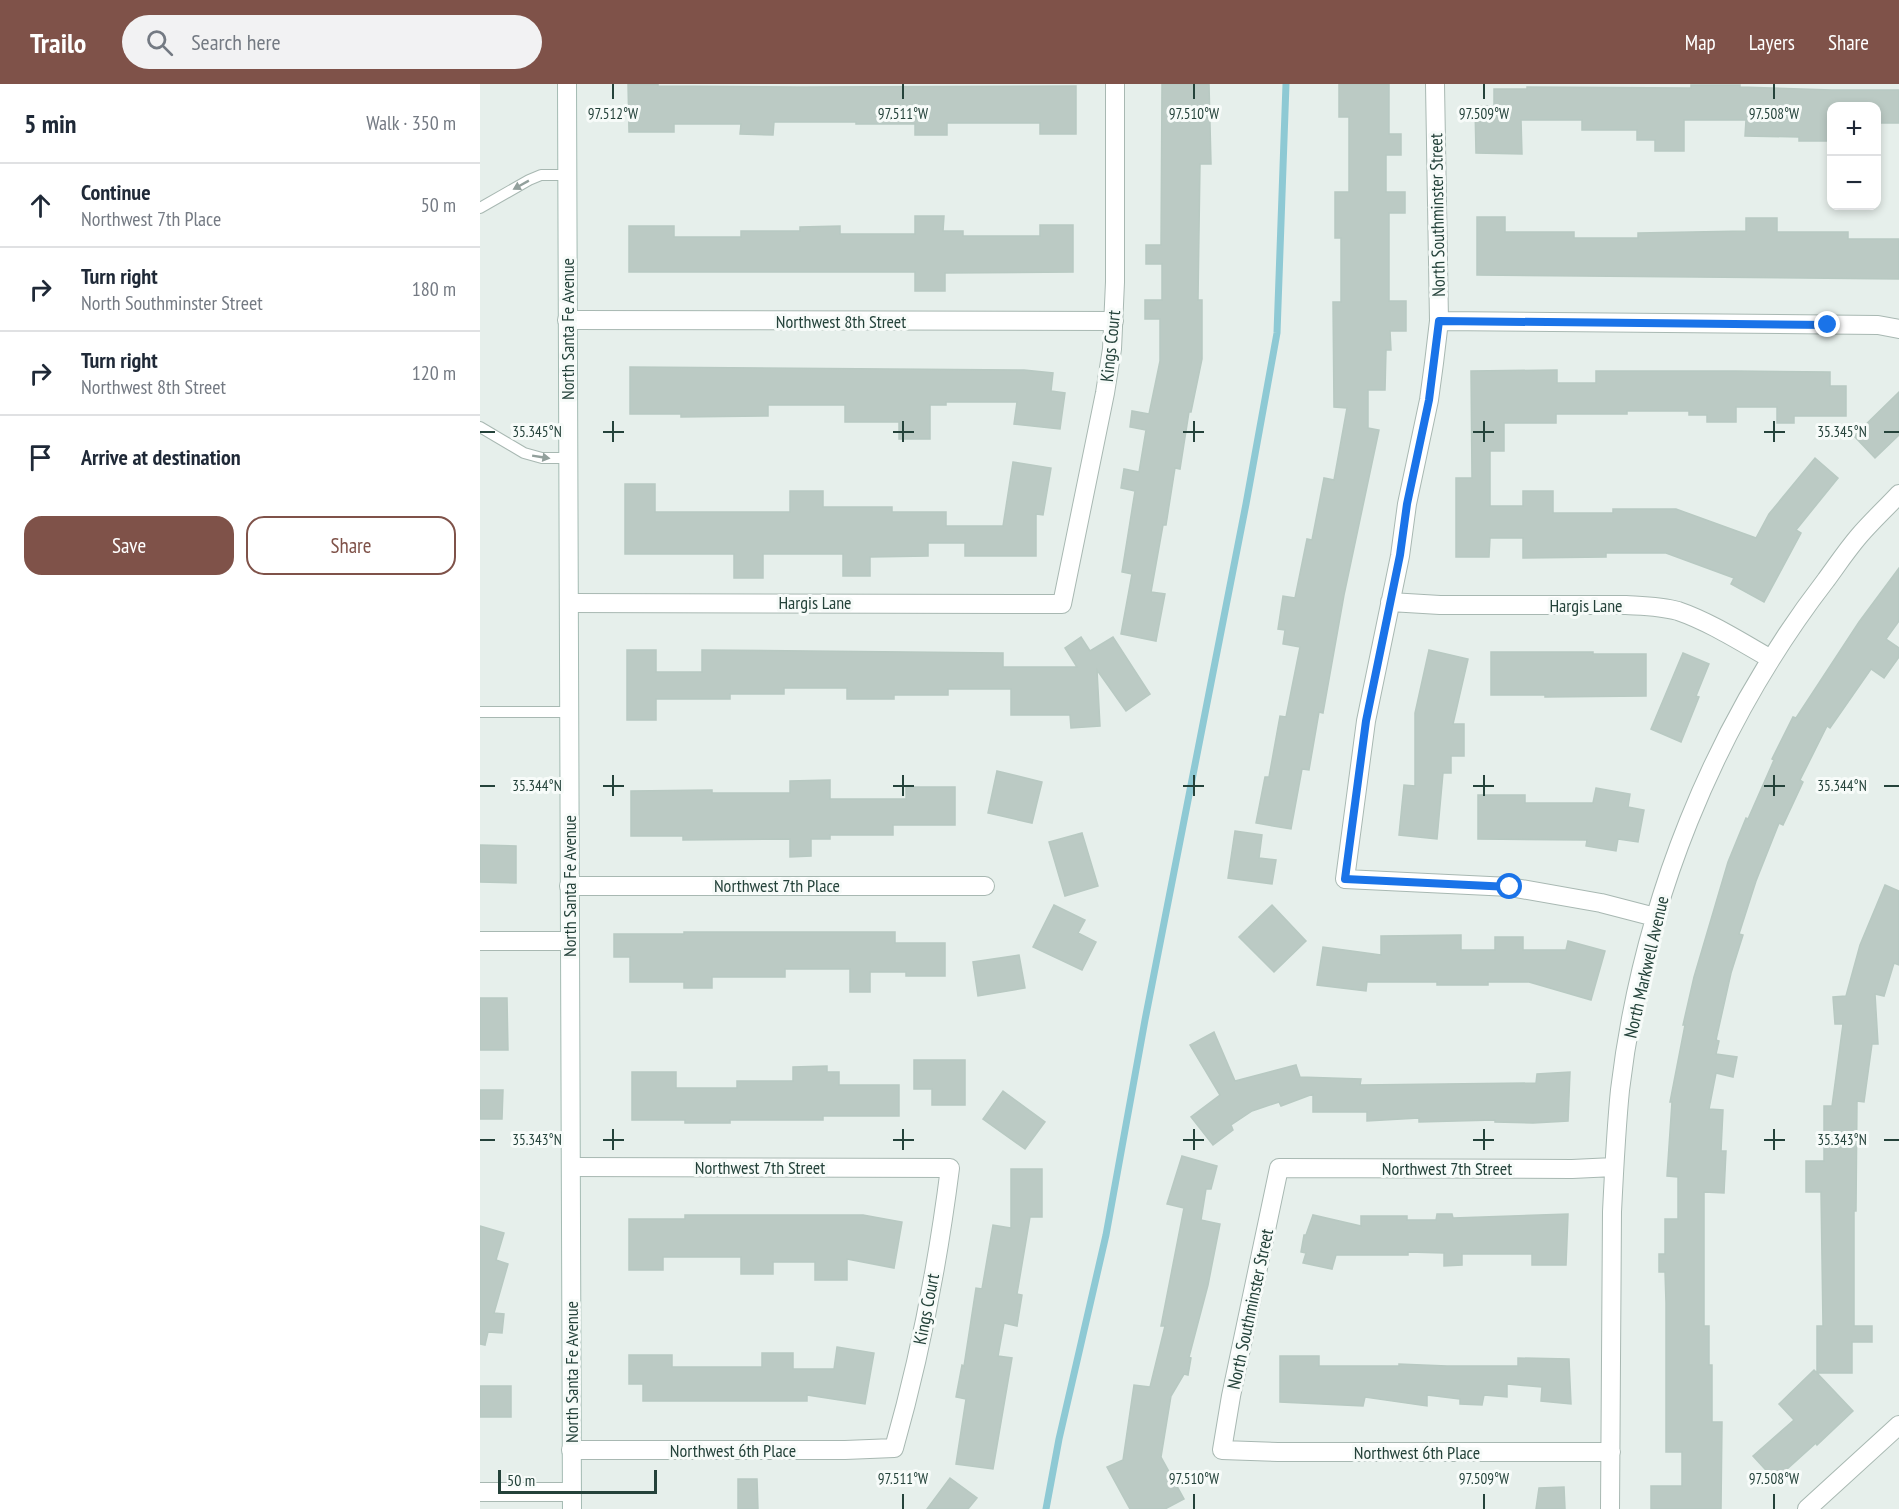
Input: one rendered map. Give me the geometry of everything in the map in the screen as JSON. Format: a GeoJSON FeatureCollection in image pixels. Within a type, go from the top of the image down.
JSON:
{"type":"FeatureCollection","features":[{"type":"Feature","properties":{"kind":"street","name":"North Santa Fe Avenue"},"geometry":{"type":"LineString","coordinates":[[567,84],[572,1500]]}},
{"type":"Feature","properties":{"kind":"street","name":"Kings Court"},"geometry":{"type":"LineString","coordinates":[[1062,604],[1105,393],[1114,321],[1114,84]]}},
{"type":"Feature","properties":{"kind":"street","name":"North Southminster Street"},"geometry":{"type":"LineString","coordinates":[[1436,84],[1439,321],[1429,400],[1366,721],[1345,879],[1510,887],[1601,903],[1655,917]]}},
{"type":"Feature","properties":{"kind":"street","name":"Northwest 8th Street"},"geometry":{"type":"LineString","coordinates":[[567,320],[1114,321]]}},
{"type":"Feature","properties":{"kind":"street"},"geometry":{"type":"LineString","coordinates":[[1439,321],[1878,325],[1899,329]]}},
{"type":"Feature","properties":{"kind":"street","name":"North Markwell Avenue"},"geometry":{"type":"LineString","coordinates":[[1610,1509],[1614,1167],[1620,1089],[1629,1034],[1655,917],[1686,823],[1731,728],[1771,659],[1806,606],[1858,537],[1899,494]]}},
{"type":"Feature","properties":{"kind":"street","name":"Hargis Lane"},"geometry":{"type":"LineString","coordinates":[[1390,602],[1440,605],[1656,606],[1708,624],[1771,659]]}},
{"type":"Feature","properties":{"kind":"street","name":"Hargis Lane"},"geometry":{"type":"LineString","coordinates":[[568,603],[1062,604]]}},
{"type":"Feature","properties":{"kind":"street","name":"Northwest 7th Place"},"geometry":{"type":"LineString","coordinates":[[569,886],[985,886]]}},
{"type":"Feature","properties":{"kind":"street"},"geometry":{"type":"LineString","coordinates":[[480,941],[570,941]]}},
{"type":"Feature","properties":{"kind":"street","name":"Northwest 7th Street"},"geometry":{"type":"LineString","coordinates":[[571,1167],[950,1168]]}},
{"type":"Feature","properties":{"kind":"street","name":"Northwest 7th Street"},"geometry":{"type":"LineString","coordinates":[[1279,1168],[1572,1169],[1614,1167]]}},
{"type":"Feature","properties":{"kind":"street","name":"Kings Court"},"geometry":{"type":"LineString","coordinates":[[894,1448],[908,1399],[943,1225],[950,1168]]}},
{"type":"Feature","properties":{"kind":"street","name":"North Southminster Street"},"geometry":{"type":"LineString","coordinates":[[1222,1450],[1231,1396],[1279,1168]]}},
{"type":"Feature","properties":{"kind":"street"},"geometry":{"type":"LineString","coordinates":[[1807,1509],[1899,1425]]}},
{"type":"Feature","properties":{"kind":"street","name":"Northwest 6th Place"},"geometry":{"type":"LineString","coordinates":[[572,1450],[894,1448]]}},
{"type":"Feature","properties":{"kind":"street","name":"Northwest 6th Place"},"geometry":{"type":"LineString","coordinates":[[1222,1450],[1611,1452]]}},
{"type":"Feature","properties":{"kind":"street"},"geometry":{"type":"LineString","coordinates":[[480,1492],[572,1500]]}},
{"type":"Feature","properties":{"kind":"lane"},"geometry":{"type":"LineString","coordinates":[[480,208],[541,175],[567,175]]}},
{"type":"Feature","properties":{"kind":"lane"},"geometry":{"type":"LineString","coordinates":[[480,427],[524,453],[542,458],[568,458]]}},
{"type":"Feature","properties":{"kind":"lane"},"geometry":{"type":"LineString","coordinates":[[480,712],[569,712]]}},
{"type":"Feature","properties":{"kind":"building"},"geometry":{"type":"Polygon","coordinates":[[[628,84],[800,87],[1076,86],[1076,134],[1040,134],[1040,123],[947,123],[947,135],[915,135],[915,124],[856,124],[856,122],[774,122],[773,135],[740,134],[741,124],[674,124],[674,132],[629,132],[628,84]]]}},
{"type":"Feature","properties":{"kind":"building"},"geometry":{"type":"Polygon","coordinates":[[[1162,84],[1209,84],[1211,164],[1200,164],[1198,300],[1202,300],[1202,359],[1191,412],[1189,412],[1180,469],[1175,468],[1166,525],[1163,525],[1151,592],[1165,594],[1156,641],[1121,634],[1132,574],[1122,572],[1135,491],[1121,488],[1124,469],[1139,472],[1146,430],[1130,427],[1132,411],[1149,414],[1160,361],[1160,319],[1145,319],[1145,300],[1162,300],[1162,264],[1146,264],[1146,245],[1161,245],[1162,84]]]}},
{"type":"Feature","properties":{"kind":"building"},"geometry":{"type":"Polygon","coordinates":[[[1339,84],[1389,84],[1389,134],[1401,134],[1401,155],[1386,155],[1386,192],[1405,192],[1405,213],[1389,213],[1389,301],[1406,301],[1406,331],[1390,331],[1391,350],[1386,350],[1385,390],[1368,390],[1368,428],[1379,430],[1344,595],[1323,713],[1319,712],[1309,770],[1302,769],[1291,829],[1256,823],[1265,777],[1269,777],[1280,716],[1286,717],[1300,647],[1283,644],[1285,630],[1278,629],[1283,596],[1295,598],[1307,539],[1312,540],[1324,478],[1334,480],[1347,408],[1334,407],[1333,302],[1341,302],[1341,238],[1335,238],[1335,192],[1349,192],[1349,117],[1339,117],[1339,84]]]}},
{"type":"Feature","properties":{"kind":"building"},"geometry":{"type":"Polygon","coordinates":[[[1691,85],[1740,85],[1740,87],[1832,90],[1899,90],[1899,123],[1881,123],[1881,102],[1827,102],[1827,141],[1799,141],[1799,137],[1745,136],[1746,120],[1684,120],[1684,151],[1655,151],[1655,140],[1637,140],[1637,130],[1582,130],[1582,120],[1521,120],[1522,154],[1476,153],[1475,106],[1494,106],[1494,89],[1527,89],[1527,87],[1691,88],[1691,85]]]}},
{"type":"Feature","properties":{"kind":"building"},"geometry":{"type":"Polygon","coordinates":[[[915,216],[944,216],[943,231],[963,231],[963,236],[1040,236],[1040,225],[1073,225],[1073,272],[945,273],[945,291],[915,291],[915,272],[629,272],[629,226],[674,226],[674,237],[741,237],[741,231],[800,231],[800,227],[840,226],[840,234],[915,234],[915,216]]]}},
{"type":"Feature","properties":{"kind":"building"},"geometry":{"type":"Polygon","coordinates":[[[1477,217],[1505,217],[1505,232],[1574,232],[1574,238],[1638,238],[1638,233],[1746,231],[1746,218],[1777,218],[1777,232],[1848,232],[1848,239],[1899,239],[1899,279],[1477,275],[1477,217]]]}},
{"type":"Feature","properties":{"kind":"building"},"geometry":{"type":"Polygon","coordinates":[[[630,367],[1024,370],[1053,373],[1051,391],[1065,393],[1060,429],[1014,424],[1017,402],[946,402],[946,405],[930,405],[930,439],[899,439],[899,422],[845,422],[845,405],[768,405],[768,416],[681,417],[681,414],[630,414],[630,367]]]}},
{"type":"Feature","properties":{"kind":"building"},"geometry":{"type":"Polygon","coordinates":[[[1557,370],[1557,383],[1596,383],[1596,371],[1830,372],[1830,386],[1846,386],[1846,416],[1794,416],[1794,423],[1777,423],[1777,407],[1736,407],[1736,422],[1707,422],[1707,415],[1689,415],[1689,411],[1556,414],[1556,423],[1504,423],[1504,451],[1490,451],[1490,506],[1523,506],[1523,491],[1553,491],[1553,513],[1613,513],[1613,509],[1676,509],[1756,538],[1769,514],[1815,458],[1838,478],[1796,530],[1801,533],[1764,602],[1731,584],[1734,578],[1666,553],[1606,553],[1606,557],[1523,558],[1523,538],[1490,538],[1489,557],[1456,557],[1456,478],[1472,478],[1471,371],[1557,370]]]}},
{"type":"Feature","properties":{"kind":"building"},"geometry":{"type":"Polygon","coordinates":[[[1899,392],[1899,435],[1875,458],[1854,436],[1899,392]]]}},
{"type":"Feature","properties":{"kind":"building"},"geometry":{"type":"Polygon","coordinates":[[[1013,462],[1051,468],[1043,515],[1036,514],[1036,556],[965,556],[965,543],[928,543],[928,556],[870,557],[870,576],[843,576],[843,554],[763,554],[763,578],[734,578],[734,554],[625,554],[625,484],[655,484],[655,512],[790,512],[790,491],[823,491],[823,507],[892,507],[892,512],[946,512],[946,526],[1003,526],[1013,462]]]}},
{"type":"Feature","properties":{"kind":"building"},"geometry":{"type":"Polygon","coordinates":[[[1899,568],[1899,621],[1886,639],[1899,648],[1899,657],[1884,678],[1871,669],[1830,728],[1827,726],[1800,780],[1803,782],[1783,825],[1779,823],[1756,881],[1739,934],[1743,935],[1731,973],[1716,1040],[1719,1041],[1716,1054],[1737,1057],[1733,1077],[1716,1073],[1709,1109],[1723,1110],[1721,1151],[1726,1151],[1724,1193],[1704,1192],[1704,1326],[1709,1326],[1712,1422],[1722,1422],[1721,1509],[1651,1509],[1651,1486],[1682,1486],[1682,1452],[1666,1452],[1665,1272],[1659,1272],[1659,1254],[1665,1254],[1665,1219],[1678,1219],[1678,1177],[1667,1176],[1672,1102],[1670,1102],[1694,977],[1728,862],[1774,760],[1772,759],[1793,717],[1796,718],[1859,622],[1899,568]]]}},
{"type":"Feature","properties":{"kind":"building"},"geometry":{"type":"Polygon","coordinates":[[[1081,637],[1090,651],[1113,637],[1150,694],[1126,711],[1097,670],[1100,726],[1071,728],[1070,715],[1011,715],[1011,689],[948,689],[948,695],[894,695],[894,699],[847,699],[847,688],[784,688],[784,694],[730,694],[730,699],[656,699],[656,720],[627,720],[627,650],[656,650],[656,672],[702,672],[702,650],[1003,653],[1003,667],[1077,667],[1065,648],[1081,637]]]}},
{"type":"Feature","properties":{"kind":"building"},"geometry":{"type":"Polygon","coordinates":[[[1429,650],[1468,659],[1453,724],[1464,724],[1464,756],[1451,756],[1451,773],[1443,773],[1437,839],[1399,835],[1404,785],[1415,786],[1415,713],[1429,650]]]}},
{"type":"Feature","properties":{"kind":"building"},"geometry":{"type":"Polygon","coordinates":[[[1491,652],[1646,654],[1646,696],[1491,695],[1491,652]]]}},
{"type":"Feature","properties":{"kind":"building"},"geometry":{"type":"Polygon","coordinates":[[[1683,653],[1709,664],[1681,742],[1651,729],[1683,653]]]}},
{"type":"Feature","properties":{"kind":"building"},"geometry":{"type":"Polygon","coordinates":[[[997,771],[1042,782],[1032,823],[988,813],[997,771]]]}},
{"type":"Feature","properties":{"kind":"building"},"geometry":{"type":"Polygon","coordinates":[[[830,780],[830,799],[906,799],[906,787],[955,787],[955,825],[893,825],[893,835],[830,835],[830,839],[811,839],[811,856],[790,857],[790,839],[683,840],[683,836],[631,836],[631,791],[712,790],[712,793],[790,793],[790,781],[830,780]]]}},
{"type":"Feature","properties":{"kind":"building"},"geometry":{"type":"Polygon","coordinates":[[[1596,788],[1630,794],[1628,807],[1644,810],[1638,842],[1618,839],[1616,851],[1586,846],[1587,840],[1478,839],[1478,795],[1525,795],[1525,803],[1593,803],[1596,788]]]}},
{"type":"Feature","properties":{"kind":"building"},"geometry":{"type":"Polygon","coordinates":[[[1235,831],[1262,835],[1259,858],[1276,860],[1272,884],[1228,878],[1235,831]]]}},
{"type":"Feature","properties":{"kind":"building"},"geometry":{"type":"Polygon","coordinates":[[[1082,833],[1098,886],[1065,896],[1049,842],[1082,833]]]}},
{"type":"Feature","properties":{"kind":"building"},"geometry":{"type":"Polygon","coordinates":[[[480,845],[516,846],[516,883],[480,882],[480,845]]]}},
{"type":"Feature","properties":{"kind":"building"},"geometry":{"type":"Polygon","coordinates":[[[1885,885],[1899,891],[1899,965],[1894,963],[1884,996],[1875,994],[1878,1044],[1872,1044],[1864,1102],[1857,1101],[1854,1326],[1872,1326],[1872,1342],[1852,1342],[1852,1373],[1817,1373],[1817,1326],[1823,1326],[1821,1192],[1806,1192],[1806,1161],[1824,1161],[1824,1106],[1832,1106],[1843,1024],[1835,1024],[1833,997],[1846,996],[1860,945],[1885,885]]]}},
{"type":"Feature","properties":{"kind":"building"},"geometry":{"type":"Polygon","coordinates":[[[1054,905],[1085,920],[1078,933],[1096,942],[1082,970],[1033,947],[1054,905]]]}},
{"type":"Feature","properties":{"kind":"building"},"geometry":{"type":"Polygon","coordinates":[[[1272,905],[1306,941],[1274,972],[1239,937],[1272,905]]]}},
{"type":"Feature","properties":{"kind":"building"},"geometry":{"type":"Polygon","coordinates":[[[684,932],[895,932],[895,943],[945,943],[945,976],[906,976],[906,972],[870,972],[870,992],[850,992],[850,969],[785,969],[785,977],[712,977],[712,988],[684,988],[684,982],[630,982],[630,957],[614,957],[614,934],[684,934],[684,932]]]}},
{"type":"Feature","properties":{"kind":"building"},"geometry":{"type":"Polygon","coordinates":[[[1461,935],[1461,950],[1495,950],[1495,937],[1523,937],[1523,950],[1566,950],[1568,941],[1605,951],[1591,1000],[1529,982],[1437,985],[1437,982],[1367,982],[1366,991],[1317,985],[1323,947],[1381,955],[1381,936],[1461,935]]]}},
{"type":"Feature","properties":{"kind":"building"},"geometry":{"type":"Polygon","coordinates":[[[1019,955],[1025,988],[978,996],[973,962],[1019,955]]]}},
{"type":"Feature","properties":{"kind":"building"},"geometry":{"type":"Polygon","coordinates":[[[480,998],[507,998],[508,1050],[480,1050],[480,998]]]}},
{"type":"Feature","properties":{"kind":"building"},"geometry":{"type":"Polygon","coordinates":[[[1214,1032],[1235,1081],[1296,1065],[1300,1077],[1361,1079],[1360,1085],[1536,1083],[1537,1074],[1570,1072],[1568,1121],[1419,1122],[1419,1118],[1367,1121],[1367,1112],[1313,1112],[1313,1094],[1281,1106],[1279,1102],[1252,1111],[1231,1125],[1233,1130],[1213,1145],[1191,1117],[1220,1095],[1190,1045],[1214,1032]]]}},
{"type":"Feature","properties":{"kind":"building"},"geometry":{"type":"Polygon","coordinates":[[[914,1060],[965,1060],[965,1105],[932,1105],[932,1089],[914,1089],[914,1060]]]}},
{"type":"Feature","properties":{"kind":"building"},"geometry":{"type":"Polygon","coordinates":[[[827,1066],[827,1072],[839,1072],[839,1085],[899,1085],[899,1116],[823,1116],[823,1120],[730,1120],[730,1123],[632,1120],[632,1072],[676,1072],[676,1088],[737,1088],[737,1081],[793,1081],[793,1067],[827,1066]]]}},
{"type":"Feature","properties":{"kind":"building"},"geometry":{"type":"Polygon","coordinates":[[[480,1090],[503,1090],[502,1119],[480,1119],[480,1090]]]}},
{"type":"Feature","properties":{"kind":"building"},"geometry":{"type":"Polygon","coordinates":[[[1003,1091],[1045,1122],[1025,1149],[983,1119],[1003,1091]]]}},
{"type":"Feature","properties":{"kind":"building"},"geometry":{"type":"Polygon","coordinates":[[[1182,1156],[1217,1166],[1211,1189],[1206,1189],[1201,1220],[1220,1224],[1208,1285],[1189,1357],[1191,1358],[1188,1375],[1184,1374],[1171,1396],[1161,1457],[1184,1499],[1165,1509],[1130,1509],[1107,1467],[1123,1460],[1134,1385],[1150,1387],[1165,1326],[1161,1326],[1184,1208],[1167,1204],[1182,1156]]]}},
{"type":"Feature","properties":{"kind":"building"},"geometry":{"type":"Polygon","coordinates":[[[1011,1169],[1042,1169],[1042,1217],[1030,1217],[1017,1294],[1022,1295],[1017,1326],[1004,1323],[998,1356],[1012,1358],[993,1469],[956,1464],[966,1399],[956,1397],[962,1365],[964,1366],[976,1288],[982,1289],[993,1225],[1011,1228],[1011,1169]]]}},
{"type":"Feature","properties":{"kind":"building"},"geometry":{"type":"Polygon","coordinates":[[[1437,1214],[1452,1214],[1453,1218],[1568,1214],[1566,1265],[1532,1265],[1532,1254],[1462,1254],[1462,1265],[1444,1266],[1444,1253],[1408,1252],[1408,1255],[1336,1255],[1332,1269],[1303,1263],[1306,1253],[1301,1252],[1304,1235],[1306,1235],[1313,1215],[1361,1226],[1361,1216],[1407,1216],[1407,1220],[1436,1220],[1437,1214]]]}},
{"type":"Feature","properties":{"kind":"building"},"geometry":{"type":"Polygon","coordinates":[[[685,1215],[863,1215],[902,1222],[894,1268],[847,1259],[847,1280],[815,1280],[815,1262],[773,1262],[773,1274],[741,1274],[741,1257],[663,1257],[663,1270],[629,1270],[629,1219],[685,1219],[685,1215]]]}},
{"type":"Feature","properties":{"kind":"building"},"geometry":{"type":"Polygon","coordinates":[[[480,1226],[504,1233],[496,1260],[508,1264],[494,1313],[504,1314],[502,1333],[488,1332],[485,1345],[480,1344],[480,1226]]]}},
{"type":"Feature","properties":{"kind":"building"},"geometry":{"type":"Polygon","coordinates":[[[837,1347],[874,1353],[865,1404],[807,1395],[807,1401],[643,1401],[643,1384],[629,1384],[629,1355],[672,1355],[672,1367],[762,1367],[762,1353],[793,1353],[793,1369],[834,1369],[837,1347]]]}},
{"type":"Feature","properties":{"kind":"building"},"geometry":{"type":"Polygon","coordinates":[[[1280,1356],[1319,1356],[1319,1366],[1399,1366],[1399,1364],[1518,1366],[1518,1358],[1569,1359],[1571,1404],[1541,1401],[1542,1387],[1507,1384],[1507,1397],[1484,1395],[1482,1405],[1460,1404],[1460,1399],[1427,1395],[1427,1406],[1365,1397],[1363,1406],[1280,1402],[1280,1356]]]}},
{"type":"Feature","properties":{"kind":"building"},"geometry":{"type":"Polygon","coordinates":[[[1814,1370],[1853,1411],[1775,1480],[1753,1456],[1794,1420],[1779,1404],[1814,1370]]]}},
{"type":"Feature","properties":{"kind":"building"},"geometry":{"type":"Polygon","coordinates":[[[480,1386],[511,1386],[511,1417],[480,1417],[480,1386]]]}},
{"type":"Feature","properties":{"kind":"building"},"geometry":{"type":"Polygon","coordinates":[[[950,1478],[977,1498],[968,1509],[927,1509],[950,1478]]]}},
{"type":"Feature","properties":{"kind":"building"},"geometry":{"type":"Polygon","coordinates":[[[738,1479],[757,1479],[758,1509],[738,1509],[738,1479]]]}},
{"type":"Feature","properties":{"kind":"building"},"geometry":{"type":"Polygon","coordinates":[[[1564,1487],[1565,1509],[1536,1509],[1539,1488],[1564,1487]]]}},
{"type":"Feature","properties":{"kind":"waterway"},"geometry":{"type":"LineString","coordinates":[[1046,1509],[1059,1439],[1106,1235],[1277,333],[1286,84]]}},
{"type":"Feature","properties":{"kind":"route"},"geometry":{"type":"LineString","coordinates":[[1510,887],[1345,879],[1366,721],[1429,400],[1439,321],[1828,325]]}}]}
